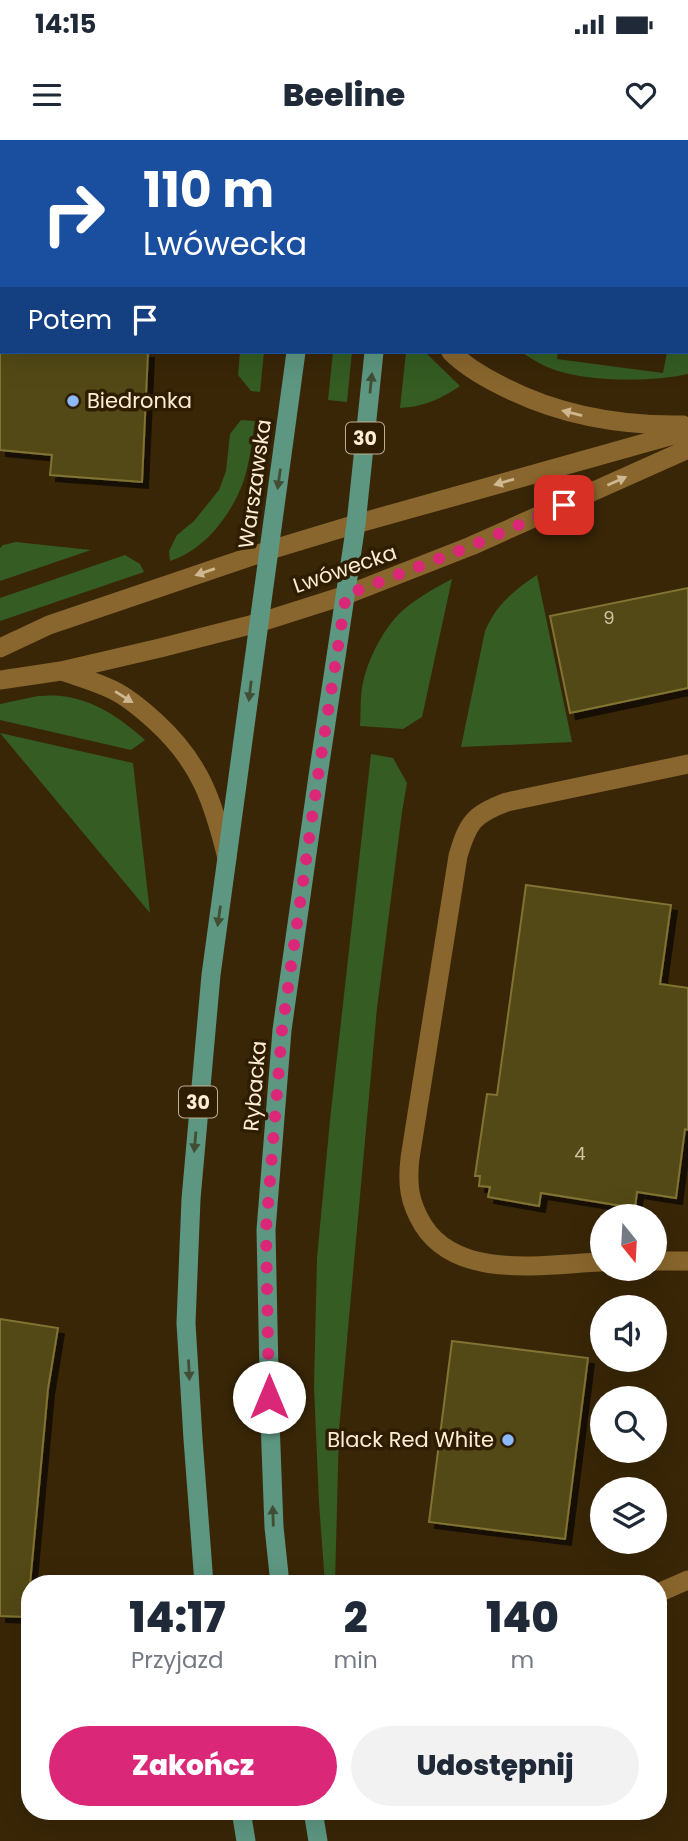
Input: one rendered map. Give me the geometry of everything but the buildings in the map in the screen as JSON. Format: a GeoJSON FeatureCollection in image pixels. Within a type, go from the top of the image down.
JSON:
{"type":"FeatureCollection","features":[{"type":"Feature","properties":{"kind":"main road","name":"Warszawska"},"geometry":{"type":"LineString","coordinates":[[258,623],[296,354]]}},
{"type":"Feature","properties":{"kind":"main road","name":"30"},"geometry":{"type":"LineString","coordinates":[[346,595],[374,354]]}},
{"type":"Feature","properties":{"kind":"main road","name":"Rybacka"},"geometry":{"type":"LineString","coordinates":[[279,1575],[271,1448],[266,1230],[282,1030],[346,595]]}},
{"type":"Feature","properties":{"kind":"main road","name":"30"},"geometry":{"type":"LineString","coordinates":[[203,1575],[187,1323],[191,1199],[211,975],[258,623]]}},
{"type":"Feature","properties":{"kind":"main road"},"geometry":{"type":"LineString","coordinates":[[242,1820],[246,1841]]}},
{"type":"Feature","properties":{"kind":"main road"},"geometry":{"type":"LineString","coordinates":[[314,1820],[318,1841]]}},
{"type":"Feature","properties":{"kind":"street"},"geometry":{"type":"LineString","coordinates":[[454,354],[479,374],[544,405],[624,422],[688,425]]}},
{"type":"Feature","properties":{"kind":"street","name":"Lwówecka"},"geometry":{"type":"LineString","coordinates":[[0,648],[49,625],[270,550],[688,431]]}},
{"type":"Feature","properties":{"kind":"street","name":"Lwówecka"},"geometry":{"type":"LineString","coordinates":[[0,680],[61,671],[258,623],[346,595],[471,546],[688,449]]}},
{"type":"Feature","properties":{"kind":"street"},"geometry":{"type":"LineString","coordinates":[[61,671],[115,691],[142,709],[171,736],[193,765],[205,787],[216,813],[228,860]]}},
{"type":"Feature","properties":{"kind":"street"},"geometry":{"type":"LineString","coordinates":[[590,1262],[489,1264],[458,1256],[425,1229],[410,1199],[407,1179],[456,869],[464,834],[471,822],[489,808],[688,765]]}},
{"type":"Feature","properties":{"kind":"street"},"geometry":{"type":"LineString","coordinates":[[667,1261],[688,1261]]}},
{"type":"Feature","properties":{"kind":"street"},"geometry":{"type":"LineString","coordinates":[[667,1589],[688,1580]]}},
{"type":"Feature","properties":{"kind":"green space"},"geometry":{"type":"Polygon","coordinates":[[[240,354],[264,354],[260,392],[251,391],[238,375],[240,354]]]}},
{"type":"Feature","properties":{"kind":"green space"},"geometry":{"type":"Polygon","coordinates":[[[333,354],[352,354],[347,402],[328,400],[333,354]]]}},
{"type":"Feature","properties":{"kind":"green space"},"geometry":{"type":"Polygon","coordinates":[[[406,354],[427,354],[460,386],[432,402],[400,408],[406,354]]]}},
{"type":"Feature","properties":{"kind":"green space"},"geometry":{"type":"Polygon","coordinates":[[[525,354],[558,354],[557,359],[663,373],[667,354],[688,354],[688,374],[621,379],[569,374],[546,366],[525,354]]]}},
{"type":"Feature","properties":{"kind":"green space"},"geometry":{"type":"Polygon","coordinates":[[[241,420],[255,421],[248,466],[239,493],[225,518],[206,540],[183,556],[170,561],[169,551],[177,535],[194,521],[219,490],[226,471],[230,434],[241,420]]]}},
{"type":"Feature","properties":{"kind":"green space"},"geometry":{"type":"Polygon","coordinates":[[[16,542],[91,550],[0,581],[0,548],[16,542]]]}},
{"type":"Feature","properties":{"kind":"green space"},"geometry":{"type":"Polygon","coordinates":[[[125,555],[140,564],[144,572],[0,621],[0,598],[125,555]]]}},
{"type":"Feature","properties":{"kind":"green space"},"geometry":{"type":"Polygon","coordinates":[[[537,575],[572,742],[461,747],[485,631],[506,599],[537,575]]]}},
{"type":"Feature","properties":{"kind":"green space"},"geometry":{"type":"Polygon","coordinates":[[[452,579],[422,717],[403,729],[360,726],[364,678],[380,639],[410,604],[452,579]]]}},
{"type":"Feature","properties":{"kind":"green space"},"geometry":{"type":"Polygon","coordinates":[[[38,696],[58,696],[84,701],[117,718],[145,740],[131,750],[0,720],[0,704],[38,696]]]}},
{"type":"Feature","properties":{"kind":"green space"},"geometry":{"type":"Polygon","coordinates":[[[0,733],[133,763],[150,913],[0,733]]]}},
{"type":"Feature","properties":{"kind":"green space"},"geometry":{"type":"Polygon","coordinates":[[[371,754],[393,758],[407,783],[377,1008],[339,1430],[335,1575],[324,1575],[314,1387],[317,1258],[371,754]]]}},
{"type":"Feature","properties":{"kind":"place","name":"Biedronka"},"geometry":{"type":"Point","coordinates":[73,401]}},
{"type":"Feature","properties":{"kind":"place","name":"Black Red White"},"geometry":{"type":"Point","coordinates":[508,1440]}},
{"type":"Feature","properties":{"kind":"route"},"geometry":{"type":"LineString","coordinates":[[269,1397],[266,1230],[282,1030],[346,595],[471,546],[564,505]]}}]}
